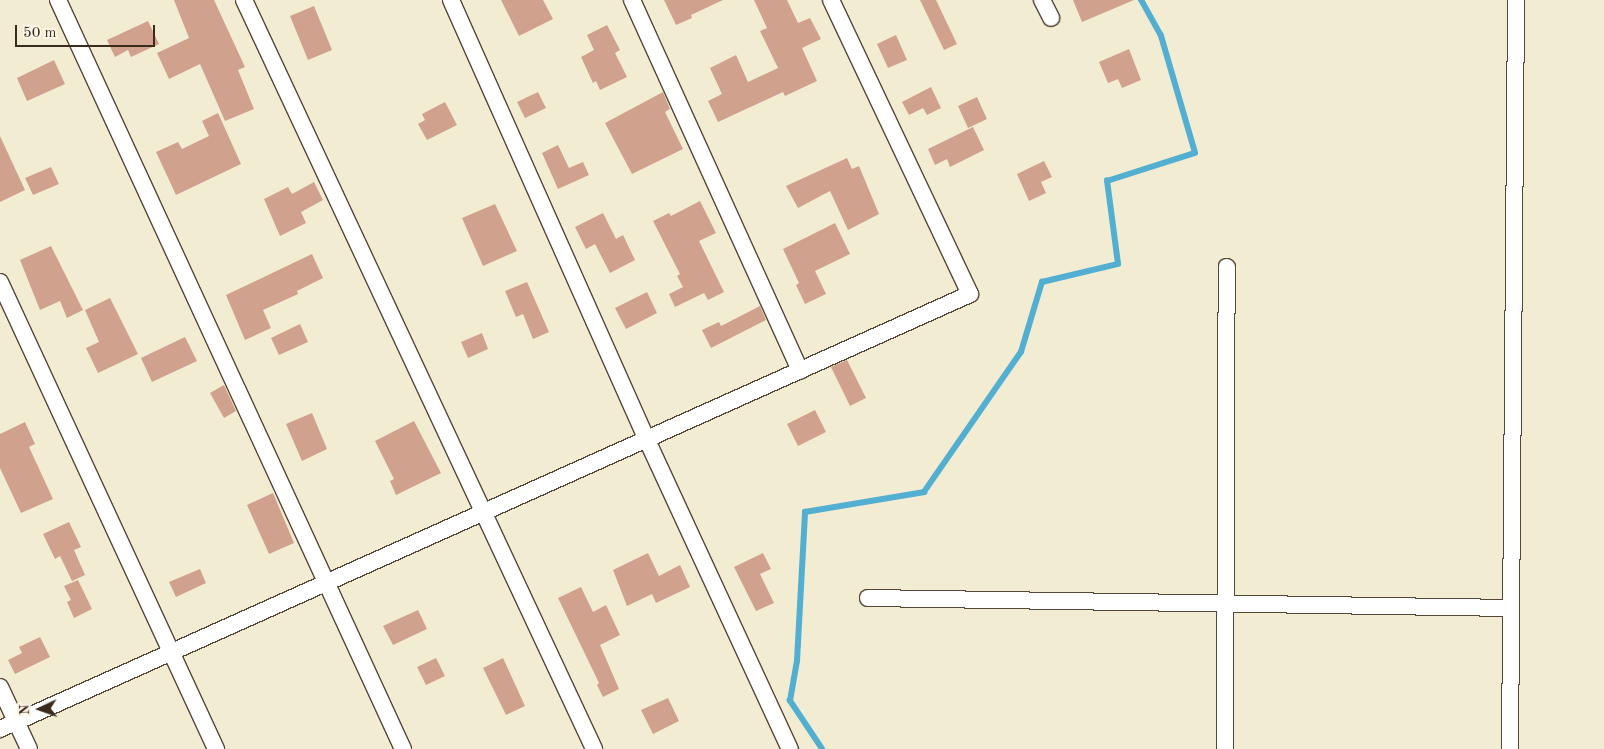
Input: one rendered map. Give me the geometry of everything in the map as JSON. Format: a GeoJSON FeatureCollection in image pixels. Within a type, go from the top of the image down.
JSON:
{"type":"FeatureCollection","features":[{"type":"Feature","properties":{"kind":"street"},"geometry":{"type":"LineString","coordinates":[[58,0],[325,584],[403,749]]}},
{"type":"Feature","properties":{"kind":"street"},"geometry":{"type":"LineString","coordinates":[[244,0],[594,749]]}},
{"type":"Feature","properties":{"kind":"street"},"geometry":{"type":"LineString","coordinates":[[452,0],[647,440],[790,749]]}},
{"type":"Feature","properties":{"kind":"street"},"geometry":{"type":"LineString","coordinates":[[632,0],[800,371]]}},
{"type":"Feature","properties":{"kind":"street"},"geometry":{"type":"LineString","coordinates":[[0,729],[970,294],[831,0]]}},
{"type":"Feature","properties":{"kind":"street"},"geometry":{"type":"LineString","coordinates":[[1042,0],[1051,18]]}},
{"type":"Feature","properties":{"kind":"street"},"geometry":{"type":"LineString","coordinates":[[1510,749],[1516,0]]}},
{"type":"Feature","properties":{"kind":"street"},"geometry":{"type":"LineString","coordinates":[[1224,749],[1227,266]]}},
{"type":"Feature","properties":{"kind":"street"},"geometry":{"type":"LineString","coordinates":[[0,282],[216,749]]}},
{"type":"Feature","properties":{"kind":"street"},"geometry":{"type":"LineString","coordinates":[[868,598],[1511,608]]}},
{"type":"Feature","properties":{"kind":"street"},"geometry":{"type":"LineString","coordinates":[[0,687],[29,749]]}},
{"type":"Feature","properties":{"kind":"building"},"geometry":{"type":"Polygon","coordinates":[[[174,0],[214,0],[245,67],[238,70],[254,109],[225,121],[200,64],[169,79],[157,53],[189,38],[174,0]]]}},
{"type":"Feature","properties":{"kind":"building"},"geometry":{"type":"Polygon","coordinates":[[[501,0],[543,0],[553,19],[519,36],[501,0]]]}},
{"type":"Feature","properties":{"kind":"building"},"geometry":{"type":"Polygon","coordinates":[[[664,0],[723,0],[691,15],[692,18],[676,25],[664,0]]]}},
{"type":"Feature","properties":{"kind":"building"},"geometry":{"type":"Polygon","coordinates":[[[754,0],[787,0],[798,23],[810,18],[821,39],[802,48],[817,81],[785,96],[783,92],[718,122],[708,101],[722,94],[710,68],[736,55],[748,82],[778,68],[760,31],[767,28],[754,0]]]}},
{"type":"Feature","properties":{"kind":"building"},"geometry":{"type":"Polygon","coordinates":[[[920,0],[936,0],[957,44],[944,50],[920,0]]]}},
{"type":"Feature","properties":{"kind":"building"},"geometry":{"type":"Polygon","coordinates":[[[1073,0],[1134,0],[1082,22],[1073,0]]]}},
{"type":"Feature","properties":{"kind":"building"},"geometry":{"type":"Polygon","coordinates":[[[314,6],[332,50],[308,60],[290,16],[314,6]]]}},
{"type":"Feature","properties":{"kind":"building"},"geometry":{"type":"Polygon","coordinates":[[[148,21],[159,44],[131,57],[128,50],[115,57],[107,40],[148,21]]]}},
{"type":"Feature","properties":{"kind":"building"},"geometry":{"type":"Polygon","coordinates":[[[607,25],[620,50],[615,53],[627,77],[600,90],[596,81],[593,83],[581,57],[594,50],[587,35],[607,25]]]}},
{"type":"Feature","properties":{"kind":"building"},"geometry":{"type":"Polygon","coordinates":[[[896,35],[907,60],[888,68],[877,44],[896,35]]]}},
{"type":"Feature","properties":{"kind":"building"},"geometry":{"type":"Polygon","coordinates":[[[1129,49],[1141,80],[1122,88],[1118,79],[1108,83],[1099,62],[1129,49]]]}},
{"type":"Feature","properties":{"kind":"building"},"geometry":{"type":"Polygon","coordinates":[[[54,60],[65,84],[27,101],[17,78],[54,60]]]}},
{"type":"Feature","properties":{"kind":"building"},"geometry":{"type":"Polygon","coordinates":[[[931,87],[941,108],[927,115],[923,108],[909,115],[902,102],[931,87]]]}},
{"type":"Feature","properties":{"kind":"building"},"geometry":{"type":"Polygon","coordinates":[[[538,92],[546,108],[525,118],[517,102],[538,92]]]}},
{"type":"Feature","properties":{"kind":"building"},"geometry":{"type":"Polygon","coordinates":[[[663,92],[670,109],[665,112],[683,149],[632,174],[605,123],[663,92]]]}},
{"type":"Feature","properties":{"kind":"building"},"geometry":{"type":"Polygon","coordinates":[[[977,97],[987,119],[968,128],[958,106],[977,97]]]}},
{"type":"Feature","properties":{"kind":"building"},"geometry":{"type":"Polygon","coordinates":[[[445,102],[457,125],[427,140],[418,124],[425,120],[422,114],[445,102]]]}},
{"type":"Feature","properties":{"kind":"building"},"geometry":{"type":"Polygon","coordinates":[[[218,113],[241,164],[176,195],[156,152],[178,142],[182,149],[209,136],[202,121],[218,113]]]}},
{"type":"Feature","properties":{"kind":"building"},"geometry":{"type":"Polygon","coordinates":[[[973,127],[984,150],[950,167],[947,159],[935,165],[928,149],[973,127]]]}},
{"type":"Feature","properties":{"kind":"building"},"geometry":{"type":"Polygon","coordinates":[[[0,136],[25,190],[0,202],[0,136]]]}},
{"type":"Feature","properties":{"kind":"building"},"geometry":{"type":"Polygon","coordinates":[[[558,145],[569,168],[583,162],[589,175],[558,189],[542,153],[558,145]]]}},
{"type":"Feature","properties":{"kind":"building"},"geometry":{"type":"Polygon","coordinates":[[[847,158],[852,169],[859,166],[879,214],[848,230],[830,191],[798,208],[786,186],[847,158]]]}},
{"type":"Feature","properties":{"kind":"building"},"geometry":{"type":"Polygon","coordinates":[[[1044,161],[1052,177],[1041,182],[1046,193],[1029,201],[1017,174],[1044,161]]]}},
{"type":"Feature","properties":{"kind":"building"},"geometry":{"type":"Polygon","coordinates":[[[51,167],[59,184],[33,195],[25,178],[51,167]]]}},
{"type":"Feature","properties":{"kind":"building"},"geometry":{"type":"Polygon","coordinates":[[[314,182],[323,200],[301,212],[306,223],[280,236],[264,199],[288,187],[292,194],[314,182]]]}},
{"type":"Feature","properties":{"kind":"building"},"geometry":{"type":"Polygon","coordinates":[[[700,201],[716,233],[699,241],[724,292],[708,300],[704,293],[675,307],[669,294],[683,287],[677,276],[680,274],[653,221],[669,213],[671,216],[700,201]]]}},
{"type":"Feature","properties":{"kind":"building"},"geometry":{"type":"Polygon","coordinates":[[[495,204],[517,251],[483,266],[462,218],[495,204]]]}},
{"type":"Feature","properties":{"kind":"building"},"geometry":{"type":"Polygon","coordinates":[[[603,213],[616,239],[623,235],[635,260],[610,273],[595,244],[586,249],[575,227],[603,213]]]}},
{"type":"Feature","properties":{"kind":"building"},"geometry":{"type":"Polygon","coordinates":[[[835,223],[850,254],[815,271],[826,294],[805,304],[796,285],[799,283],[783,249],[835,223]]]}},
{"type":"Feature","properties":{"kind":"building"},"geometry":{"type":"Polygon","coordinates":[[[51,246],[83,310],[67,318],[60,301],[40,310],[20,260],[51,246]]]}},
{"type":"Feature","properties":{"kind":"building"},"geometry":{"type":"Polygon","coordinates":[[[312,254],[323,278],[297,291],[298,294],[263,310],[271,328],[245,340],[226,295],[312,254]]]}},
{"type":"Feature","properties":{"kind":"building"},"geometry":{"type":"Polygon","coordinates":[[[527,282],[549,332],[533,339],[523,314],[516,317],[505,291],[527,282]]]}},
{"type":"Feature","properties":{"kind":"building"},"geometry":{"type":"Polygon","coordinates":[[[647,292],[657,313],[626,329],[615,308],[647,292]]]}},
{"type":"Feature","properties":{"kind":"building"},"geometry":{"type":"Polygon","coordinates":[[[110,298],[138,354],[98,373],[86,348],[99,342],[85,310],[110,298]]]}},
{"type":"Feature","properties":{"kind":"building"},"geometry":{"type":"Polygon","coordinates":[[[760,306],[766,320],[711,348],[702,330],[719,322],[721,326],[760,306]]]}},
{"type":"Feature","properties":{"kind":"building"},"geometry":{"type":"Polygon","coordinates":[[[300,324],[308,342],[279,355],[271,338],[300,324]]]}},
{"type":"Feature","properties":{"kind":"building"},"geometry":{"type":"Polygon","coordinates":[[[482,333],[488,349],[468,358],[461,342],[482,333]]]}},
{"type":"Feature","properties":{"kind":"building"},"geometry":{"type":"Polygon","coordinates":[[[185,337],[197,361],[152,382],[141,358],[185,337]]]}},
{"type":"Feature","properties":{"kind":"building"},"geometry":{"type":"Polygon","coordinates":[[[847,360],[866,398],[850,406],[831,367],[847,360]]]}},
{"type":"Feature","properties":{"kind":"building"},"geometry":{"type":"Polygon","coordinates":[[[224,385],[236,411],[224,418],[210,393],[224,385]]]}},
{"type":"Feature","properties":{"kind":"building"},"geometry":{"type":"Polygon","coordinates":[[[815,410],[826,432],[798,446],[787,424],[815,410]]]}},
{"type":"Feature","properties":{"kind":"building"},"geometry":{"type":"Polygon","coordinates":[[[312,413],[327,449],[302,461],[286,424],[312,413]]]}},
{"type":"Feature","properties":{"kind":"building"},"geometry":{"type":"Polygon","coordinates":[[[414,421],[441,473],[396,495],[390,481],[394,479],[375,441],[414,421]]]}},
{"type":"Feature","properties":{"kind":"building"},"geometry":{"type":"Polygon","coordinates":[[[25,422],[35,444],[29,447],[53,499],[21,513],[0,468],[0,434],[25,422]]]}},
{"type":"Feature","properties":{"kind":"building"},"geometry":{"type":"Polygon","coordinates":[[[273,493],[294,543],[269,554],[247,505],[273,493]]]}},
{"type":"Feature","properties":{"kind":"building"},"geometry":{"type":"Polygon","coordinates":[[[69,522],[81,547],[74,550],[85,575],[72,581],[60,556],[55,559],[43,534],[69,522]]]}},
{"type":"Feature","properties":{"kind":"building"},"geometry":{"type":"Polygon","coordinates":[[[648,553],[659,576],[680,565],[690,587],[656,603],[652,594],[627,606],[613,570],[648,553]]]}},
{"type":"Feature","properties":{"kind":"building"},"geometry":{"type":"Polygon","coordinates":[[[763,553],[771,569],[760,574],[774,603],[756,611],[734,567],[763,553]]]}},
{"type":"Feature","properties":{"kind":"building"},"geometry":{"type":"Polygon","coordinates":[[[200,569],[206,583],[176,597],[169,582],[200,569]]]}},
{"type":"Feature","properties":{"kind":"building"},"geometry":{"type":"Polygon","coordinates":[[[78,580],[92,609],[74,618],[67,602],[71,600],[64,586],[78,580]]]}},
{"type":"Feature","properties":{"kind":"building"},"geometry":{"type":"Polygon","coordinates":[[[581,587],[593,612],[606,605],[620,635],[600,645],[619,689],[603,697],[597,685],[599,683],[558,598],[581,587]]]}},
{"type":"Feature","properties":{"kind":"building"},"geometry":{"type":"Polygon","coordinates":[[[418,610],[427,629],[393,645],[383,626],[418,610]]]}},
{"type":"Feature","properties":{"kind":"building"},"geometry":{"type":"Polygon","coordinates":[[[40,637],[50,657],[15,674],[8,660],[22,653],[19,647],[40,637]]]}},
{"type":"Feature","properties":{"kind":"building"},"geometry":{"type":"Polygon","coordinates":[[[436,658],[445,676],[426,685],[417,667],[436,658]]]}},
{"type":"Feature","properties":{"kind":"building"},"geometry":{"type":"Polygon","coordinates":[[[503,658],[525,706],[506,715],[483,668],[503,658]]]}},
{"type":"Feature","properties":{"kind":"building"},"geometry":{"type":"Polygon","coordinates":[[[668,698],[679,721],[653,734],[641,710],[668,698]]]}},
{"type":"Feature","properties":{"kind":"waterway"},"geometry":{"type":"LineString","coordinates":[[822,749],[790,701],[797,661],[805,512],[924,492],[1021,352],[1042,282],[1118,264],[1107,181],[1195,153],[1161,36],[1141,0]]}}]}
